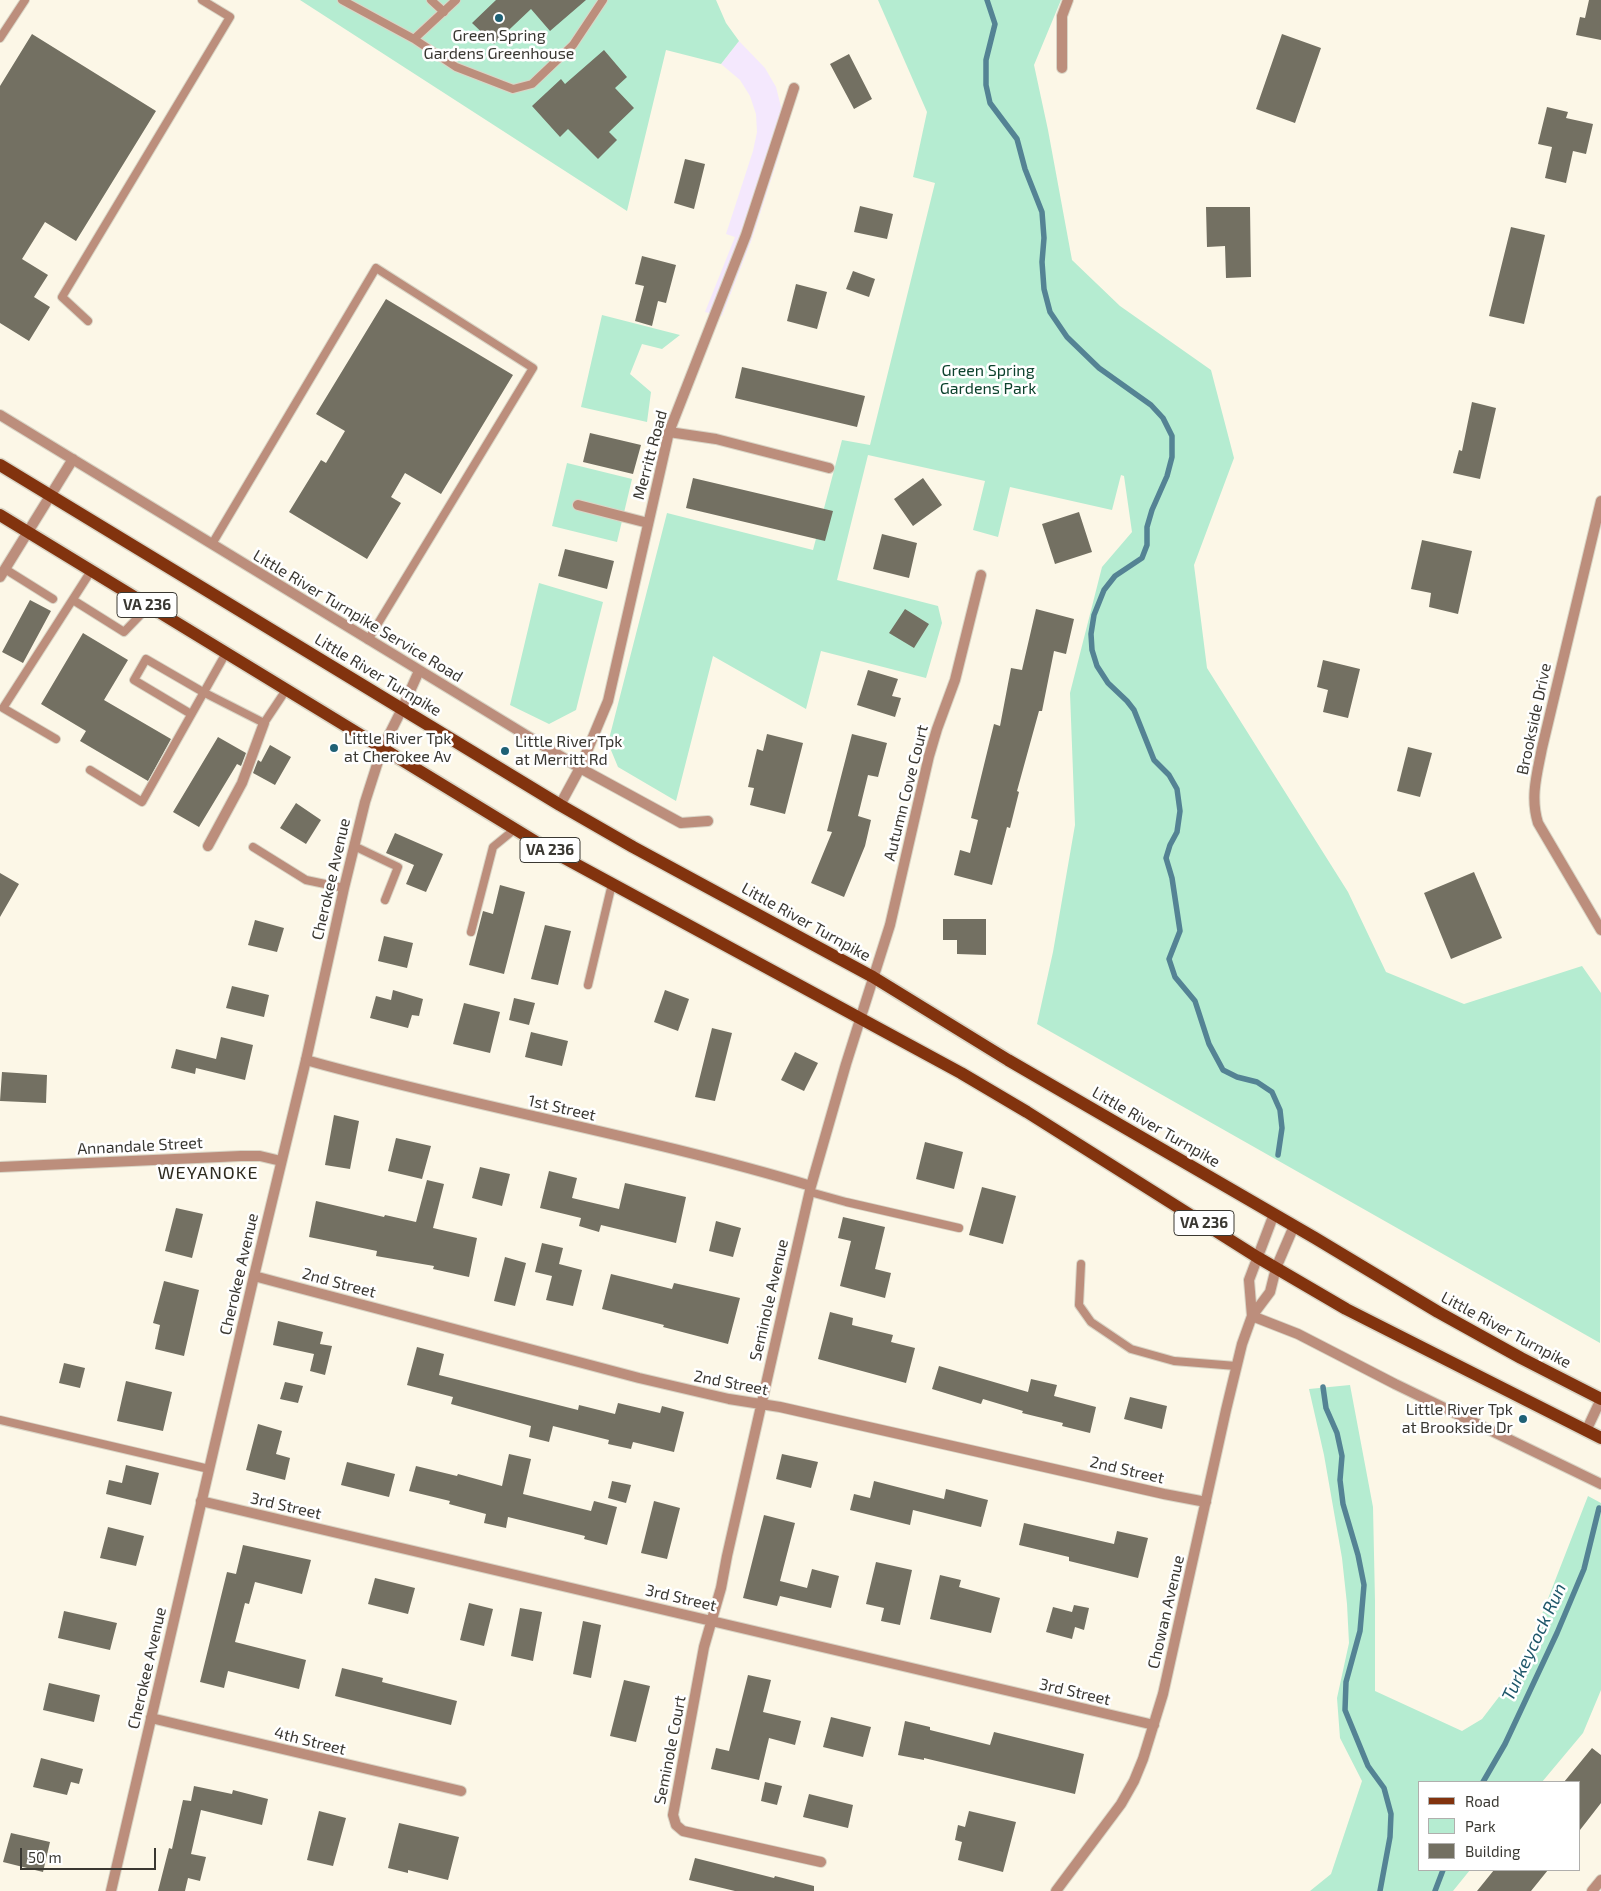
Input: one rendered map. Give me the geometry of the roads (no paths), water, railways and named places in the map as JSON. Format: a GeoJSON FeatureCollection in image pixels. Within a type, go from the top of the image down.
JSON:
{"type":"FeatureCollection","features":[{"type":"Feature","properties":{"kind":"main road","name":"Little River Turnpike"},"geometry":{"type":"LineString","coordinates":[[0,465],[560,805],[642,852],[873,977],[1008,1060],[1274,1214],[1438,1312],[1601,1399]]}},
{"type":"Feature","properties":{"kind":"main road","name":"VA 236"},"geometry":{"type":"LineString","coordinates":[[0,515],[546,848],[961,1073],[1027,1112],[1257,1257],[1346,1309],[1601,1438]]}},
{"type":"Feature","properties":{"kind":"street"},"geometry":{"type":"LineString","coordinates":[[1062,68],[1062,16],[1068,0]]}},
{"type":"Feature","properties":{"kind":"street","name":"Merritt Road"},"geometry":{"type":"LineString","coordinates":[[560,805],[580,768],[608,701],[669,432],[746,235],[794,88]]}},
{"type":"Feature","properties":{"kind":"street","name":"Little River Turnpike Service Road"},"geometry":{"type":"LineString","coordinates":[[0,415],[580,768],[681,823],[708,821]]}},
{"type":"Feature","properties":{"kind":"street"},"geometry":{"type":"LineString","coordinates":[[669,432],[716,438],[829,468]]}},
{"type":"Feature","properties":{"kind":"street"},"geometry":{"type":"LineString","coordinates":[[2,573],[72,459]]}},
{"type":"Feature","properties":{"kind":"street","name":"Brookside Drive"},"geometry":{"type":"LineString","coordinates":[[1601,501],[1542,748],[1534,789],[1533,809],[1538,823],[1601,930]]}},
{"type":"Feature","properties":{"kind":"street"},"geometry":{"type":"LineString","coordinates":[[578,505],[648,522]]}},
{"type":"Feature","properties":{"kind":"street","name":"Autumn Cove Court"},"geometry":{"type":"LineString","coordinates":[[860,1018],[890,924],[929,756],[955,680],[981,575]]}},
{"type":"Feature","properties":{"kind":"street","name":"Cherokee Avenue"},"geometry":{"type":"LineString","coordinates":[[111,1891],[365,802],[382,748],[419,671]]}},
{"type":"Feature","properties":{"kind":"street"},"geometry":{"type":"LineString","coordinates":[[208,846],[242,784],[264,723]]}},
{"type":"Feature","properties":{"kind":"street","name":"Seminole Avenue"},"geometry":{"type":"LineString","coordinates":[[712,1621],[811,1189],[860,1018]]}},
{"type":"Feature","properties":{"kind":"street","name":"1st Street"},"geometry":{"type":"LineString","coordinates":[[306,1060],[374,1080],[739,1164],[811,1189]]}},
{"type":"Feature","properties":{"kind":"street","name":"Annandale Street"},"geometry":{"type":"LineString","coordinates":[[0,1167],[241,1156],[260,1156],[281,1160]]}},
{"type":"Feature","properties":{"kind":"street","name":"Chowan Avenue"},"geometry":{"type":"LineString","coordinates":[[1252,1316],[1249,1280],[1274,1214]]}},
{"type":"Feature","properties":{"kind":"street","name":"Chowan Avenue"},"geometry":{"type":"LineString","coordinates":[[1056,1891],[1125,1796],[1143,1759],[1163,1694],[1236,1366],[1252,1316],[1270,1292],[1276,1268],[1294,1226]]}},
{"type":"Feature","properties":{"kind":"street","name":"2nd Street"},"geometry":{"type":"LineString","coordinates":[[254,1276],[639,1378],[729,1399],[800,1411],[1206,1502]]}},
{"type":"Feature","properties":{"kind":"street"},"geometry":{"type":"LineString","coordinates":[[1252,1316],[1298,1334],[1601,1484]]}},
{"type":"Feature","properties":{"kind":"street"},"geometry":{"type":"LineString","coordinates":[[1586,1431],[1601,1399]]}},
{"type":"Feature","properties":{"kind":"street","name":"3rd Street"},"geometry":{"type":"LineString","coordinates":[[201,1501],[845,1654],[1154,1725]]}},
{"type":"Feature","properties":{"kind":"street","name":"Seminole Court"},"geometry":{"type":"LineString","coordinates":[[712,1621],[704,1648],[673,1815],[676,1824],[683,1831],[822,1862]]}},
{"type":"Feature","properties":{"kind":"street","name":"4th Street"},"geometry":{"type":"LineString","coordinates":[[151,1718],[461,1791]]}},
{"type":"Feature","properties":{"kind":"street"},"geometry":{"type":"LineString","coordinates":[[1592,1891],[1601,1880]]}},
{"type":"Feature","properties":{"kind":"lane"},"geometry":{"type":"LineString","coordinates":[[0,38],[25,0]]}},
{"type":"Feature","properties":{"kind":"lane"},"geometry":{"type":"LineString","coordinates":[[88,321],[62,297],[230,17],[202,0]]}},
{"type":"Feature","properties":{"kind":"lane"},"geometry":{"type":"LineString","coordinates":[[342,0],[414,40],[456,67],[513,89],[532,84],[574,44],[602,0]]}},
{"type":"Feature","properties":{"kind":"lane"},"geometry":{"type":"LineString","coordinates":[[431,0],[444,12]]}},
{"type":"Feature","properties":{"kind":"lane"},"geometry":{"type":"LineString","coordinates":[[414,40],[456,0]]}},
{"type":"Feature","properties":{"kind":"lane"},"geometry":{"type":"LineString","coordinates":[[212,544],[376,268],[532,368],[368,640]]}},
{"type":"Feature","properties":{"kind":"lane"},"geometry":{"type":"LineString","coordinates":[[56,739],[3,708],[91,571]]}},
{"type":"Feature","properties":{"kind":"lane"},"geometry":{"type":"LineString","coordinates":[[2,573],[53,599]]}},
{"type":"Feature","properties":{"kind":"lane"},"geometry":{"type":"LineString","coordinates":[[73,600],[124,632],[149,606]]}},
{"type":"Feature","properties":{"kind":"lane"},"geometry":{"type":"LineString","coordinates":[[90,770],[142,802],[226,653]]}},
{"type":"Feature","properties":{"kind":"lane"},"geometry":{"type":"LineString","coordinates":[[191,714],[134,680],[146,659],[203,692],[264,723],[286,690]]}},
{"type":"Feature","properties":{"kind":"lane"},"geometry":{"type":"LineString","coordinates":[[471,932],[493,847],[515,829]]}},
{"type":"Feature","properties":{"kind":"lane"},"geometry":{"type":"LineString","coordinates":[[354,846],[398,867],[385,900]]}},
{"type":"Feature","properties":{"kind":"lane"},"geometry":{"type":"LineString","coordinates":[[253,847],[306,880],[344,888]]}},
{"type":"Feature","properties":{"kind":"lane"},"geometry":{"type":"LineString","coordinates":[[588,985],[612,884]]}},
{"type":"Feature","properties":{"kind":"lane"},"geometry":{"type":"LineString","coordinates":[[811,1189],[846,1202],[959,1228]]}},
{"type":"Feature","properties":{"kind":"lane"},"geometry":{"type":"LineString","coordinates":[[1081,1264],[1079,1305],[1091,1322],[1131,1349],[1174,1361],[1236,1366]]}},
{"type":"Feature","properties":{"kind":"lane"},"geometry":{"type":"LineString","coordinates":[[0,1420],[209,1468]]}},
{"type":"Feature","properties":{"kind":"waterway","name":"Turkeycock Run"},"geometry":{"type":"LineString","coordinates":[[987,0],[995,24],[986,60],[986,85],[990,103],[1017,139],[1025,169],[1042,212],[1044,289],[1050,312],[1067,337],[1099,368],[1151,405],[1163,418],[1172,436],[1172,457],[1167,476],[1152,510],[1147,527],[1147,545],[1142,558],[1115,576],[1104,590],[1094,615],[1091,634],[1092,650],[1097,666],[1108,683],[1134,710],[1154,760],[1169,775],[1177,789],[1180,811],[1177,832],[1166,858],[1172,878],[1180,931],[1169,959],[1175,977],[1195,1001],[1209,1044],[1223,1070],[1237,1077],[1257,1082],[1272,1092],[1280,1110],[1282,1128],[1278,1155]]}},
{"type":"Feature","properties":{"kind":"waterway","name":"Turkeycock Run"},"geometry":{"type":"LineString","coordinates":[[1323,1387],[1326,1408],[1337,1433],[1342,1456],[1340,1480],[1343,1504],[1358,1555],[1364,1585],[1360,1631],[1346,1682],[1345,1710],[1368,1766],[1384,1788],[1391,1814],[1390,1837],[1380,1891]]}},
{"type":"Feature","properties":{"kind":"waterway","name":"Turkeycock Run"},"geometry":{"type":"LineString","coordinates":[[1484,1781],[1505,1744],[1557,1633],[1584,1569],[1599,1508]]}},
{"type":"Feature","properties":{"kind":"waterway","name":"Turkeycock Run"},"geometry":{"type":"LineString","coordinates":[[1435,1891],[1443,1871]]}},
{"type":"Feature","properties":{"kind":"place","name":"Green Spring Gardens Greenhouse"},"geometry":{"type":"Point","coordinates":[499,18]}},
{"type":"Feature","properties":{"kind":"place","name":"Little River Tpk at Cherokee Av"},"geometry":{"type":"Point","coordinates":[334,748]}},
{"type":"Feature","properties":{"kind":"place","name":"Little River Tpk at Merritt Rd"},"geometry":{"type":"Point","coordinates":[505,751]}},
{"type":"Feature","properties":{"kind":"place","name":"Little River Tpk at Brookside Dr"},"geometry":{"type":"Point","coordinates":[1523,1419]}},
{"type":"Feature","properties":{"kind":"district","name":"WEYANOKE"},"geometry":{"type":"Point","coordinates":[208,1173]}},
{"type":"Feature","properties":{"kind":"park label","name":"Green Spring Gardens Park"},"geometry":{"type":"Point","coordinates":[988,380]}}]}
